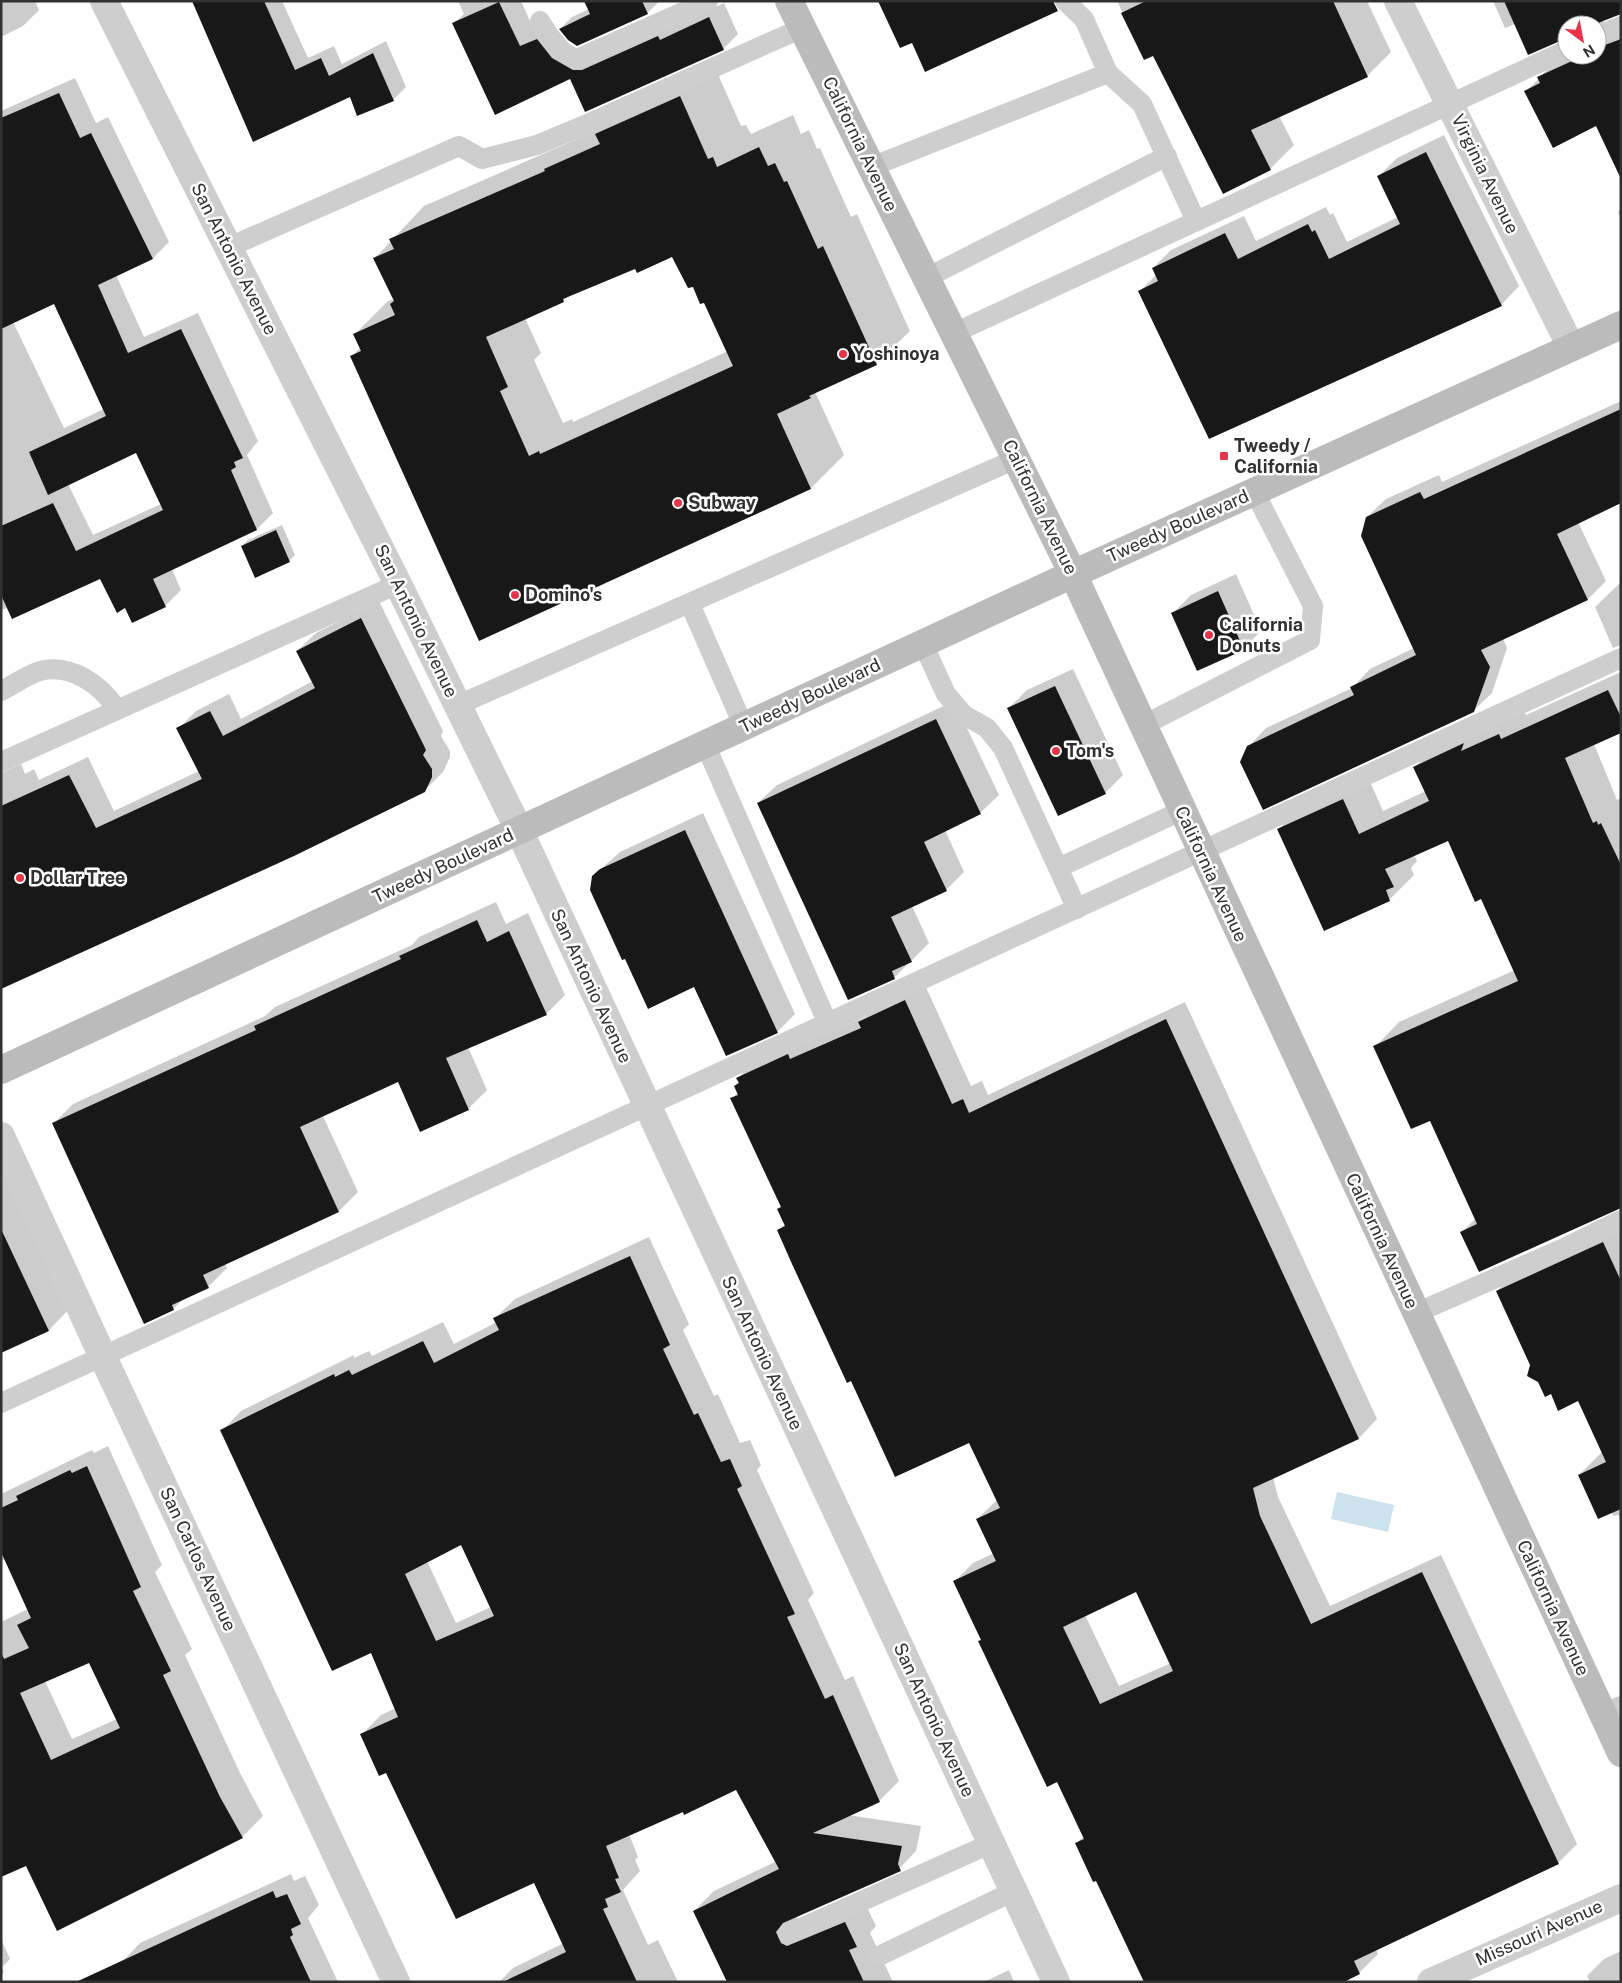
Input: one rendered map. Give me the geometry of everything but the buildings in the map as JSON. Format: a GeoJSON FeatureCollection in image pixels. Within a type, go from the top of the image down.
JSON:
{"type":"FeatureCollection","features":[{"type":"Feature","properties":{"kind":"main road","name":"California Avenue"},"geometry":{"type":"LineString","coordinates":[[789,1],[1073,574],[1200,852],[1416,1313],[1611,1710],[1621,1753]]}},
{"type":"Feature","properties":{"kind":"main road","name":"Tweedy Boulevard"},"geometry":{"type":"LineString","coordinates":[[1,1070],[1073,574],[1621,325]]}},
{"type":"Feature","properties":{"kind":"street","name":"San Antonio Avenue"},"geometry":{"type":"LineString","coordinates":[[104,1],[398,584],[519,830],[1056,1982]]}},
{"type":"Feature","properties":{"kind":"street","name":"Virginia Avenue"},"geometry":{"type":"LineString","coordinates":[[1398,1],[1570,347]]}},
{"type":"Feature","properties":{"kind":"street","name":"San Carlos Avenue"},"geometry":{"type":"LineString","coordinates":[[1,1136],[396,1982]]}},
{"type":"Feature","properties":{"kind":"street","name":"Missouri Avenue"},"geometry":{"type":"LineString","coordinates":[[1431,1982],[1621,1898]]}},
{"type":"Feature","properties":{"kind":"lane"},"geometry":{"type":"LineString","coordinates":[[540,21],[556,46],[568,56],[577,59],[708,1]]}},
{"type":"Feature","properties":{"kind":"lane"},"geometry":{"type":"LineString","coordinates":[[1065,1],[1084,19],[1108,73],[1142,104],[1196,221]]}},
{"type":"Feature","properties":{"kind":"lane"},"geometry":{"type":"LineString","coordinates":[[1607,32],[1621,26]]}},
{"type":"Feature","properties":{"kind":"lane"},"geometry":{"type":"LineString","coordinates":[[227,248],[459,146],[482,158],[537,145],[802,28]]}},
{"type":"Feature","properties":{"kind":"lane"},"geometry":{"type":"LineString","coordinates":[[954,333],[1557,55]]}},
{"type":"Feature","properties":{"kind":"lane"},"geometry":{"type":"LineString","coordinates":[[871,167],[1108,73]]}},
{"type":"Feature","properties":{"kind":"lane"},"geometry":{"type":"LineString","coordinates":[[926,278],[1167,156]]}},
{"type":"Feature","properties":{"kind":"lane"},"geometry":{"type":"LineString","coordinates":[[458,706],[1016,459]]}},
{"type":"Feature","properties":{"kind":"lane"},"geometry":{"type":"LineString","coordinates":[[1142,726],[1310,640],[1312,606],[1254,491]]}},
{"type":"Feature","properties":{"kind":"lane"},"geometry":{"type":"LineString","coordinates":[[1,762],[116,708],[398,584]]}},
{"type":"Feature","properties":{"kind":"lane"},"geometry":{"type":"LineString","coordinates":[[690,604],[744,726]]}},
{"type":"Feature","properties":{"kind":"lane"},"geometry":{"type":"LineString","coordinates":[[923,644],[946,694],[964,715],[987,728],[1003,748],[1077,909]]}},
{"type":"Feature","properties":{"kind":"lane"},"geometry":{"type":"LineString","coordinates":[[1,1403],[1621,658]]}},
{"type":"Feature","properties":{"kind":"lane"},"geometry":{"type":"LineString","coordinates":[[1,690],[40,671],[65,670],[92,682],[109,698],[116,708]]}},
{"type":"Feature","properties":{"kind":"lane"},"geometry":{"type":"LineString","coordinates":[[705,744],[828,1024]]}},
{"type":"Feature","properties":{"kind":"lane"},"geometry":{"type":"LineString","coordinates":[[1058,868],[1181,810]]}},
{"type":"Feature","properties":{"kind":"lane"},"geometry":{"type":"LineString","coordinates":[[1416,1313],[1562,1249],[1621,1220]]}},
{"type":"Feature","properties":{"kind":"lane"},"geometry":{"type":"LineString","coordinates":[[788,1934],[992,1843]]}},
{"type":"Feature","properties":{"kind":"lane"},"geometry":{"type":"LineString","coordinates":[[879,1956],[1014,1891]]}},
{"type":"Feature","properties":{"kind":"water"},"geometry":{"type":"Polygon","coordinates":[[[1337,1492],[1394,1505],[1388,1532],[1331,1519],[1337,1492]]]}},
{"type":"Feature","properties":{"kind":"place","name":"Yoshinoya"},"geometry":{"type":"Point","coordinates":[843,354]}},
{"type":"Feature","properties":{"kind":"place","name":"Tweedy / California"},"geometry":{"type":"Point","coordinates":[1224,456]}},
{"type":"Feature","properties":{"kind":"place","name":"Subway"},"geometry":{"type":"Point","coordinates":[678,503]}},
{"type":"Feature","properties":{"kind":"place","name":"Domino's"},"geometry":{"type":"Point","coordinates":[515,595]}},
{"type":"Feature","properties":{"kind":"place","name":"California Donuts"},"geometry":{"type":"Point","coordinates":[1209,635]}},
{"type":"Feature","properties":{"kind":"place","name":"Tom's"},"geometry":{"type":"Point","coordinates":[1056,751]}},
{"type":"Feature","properties":{"kind":"place","name":"Dollar Tree"},"geometry":{"type":"Point","coordinates":[20,878]}}]}
